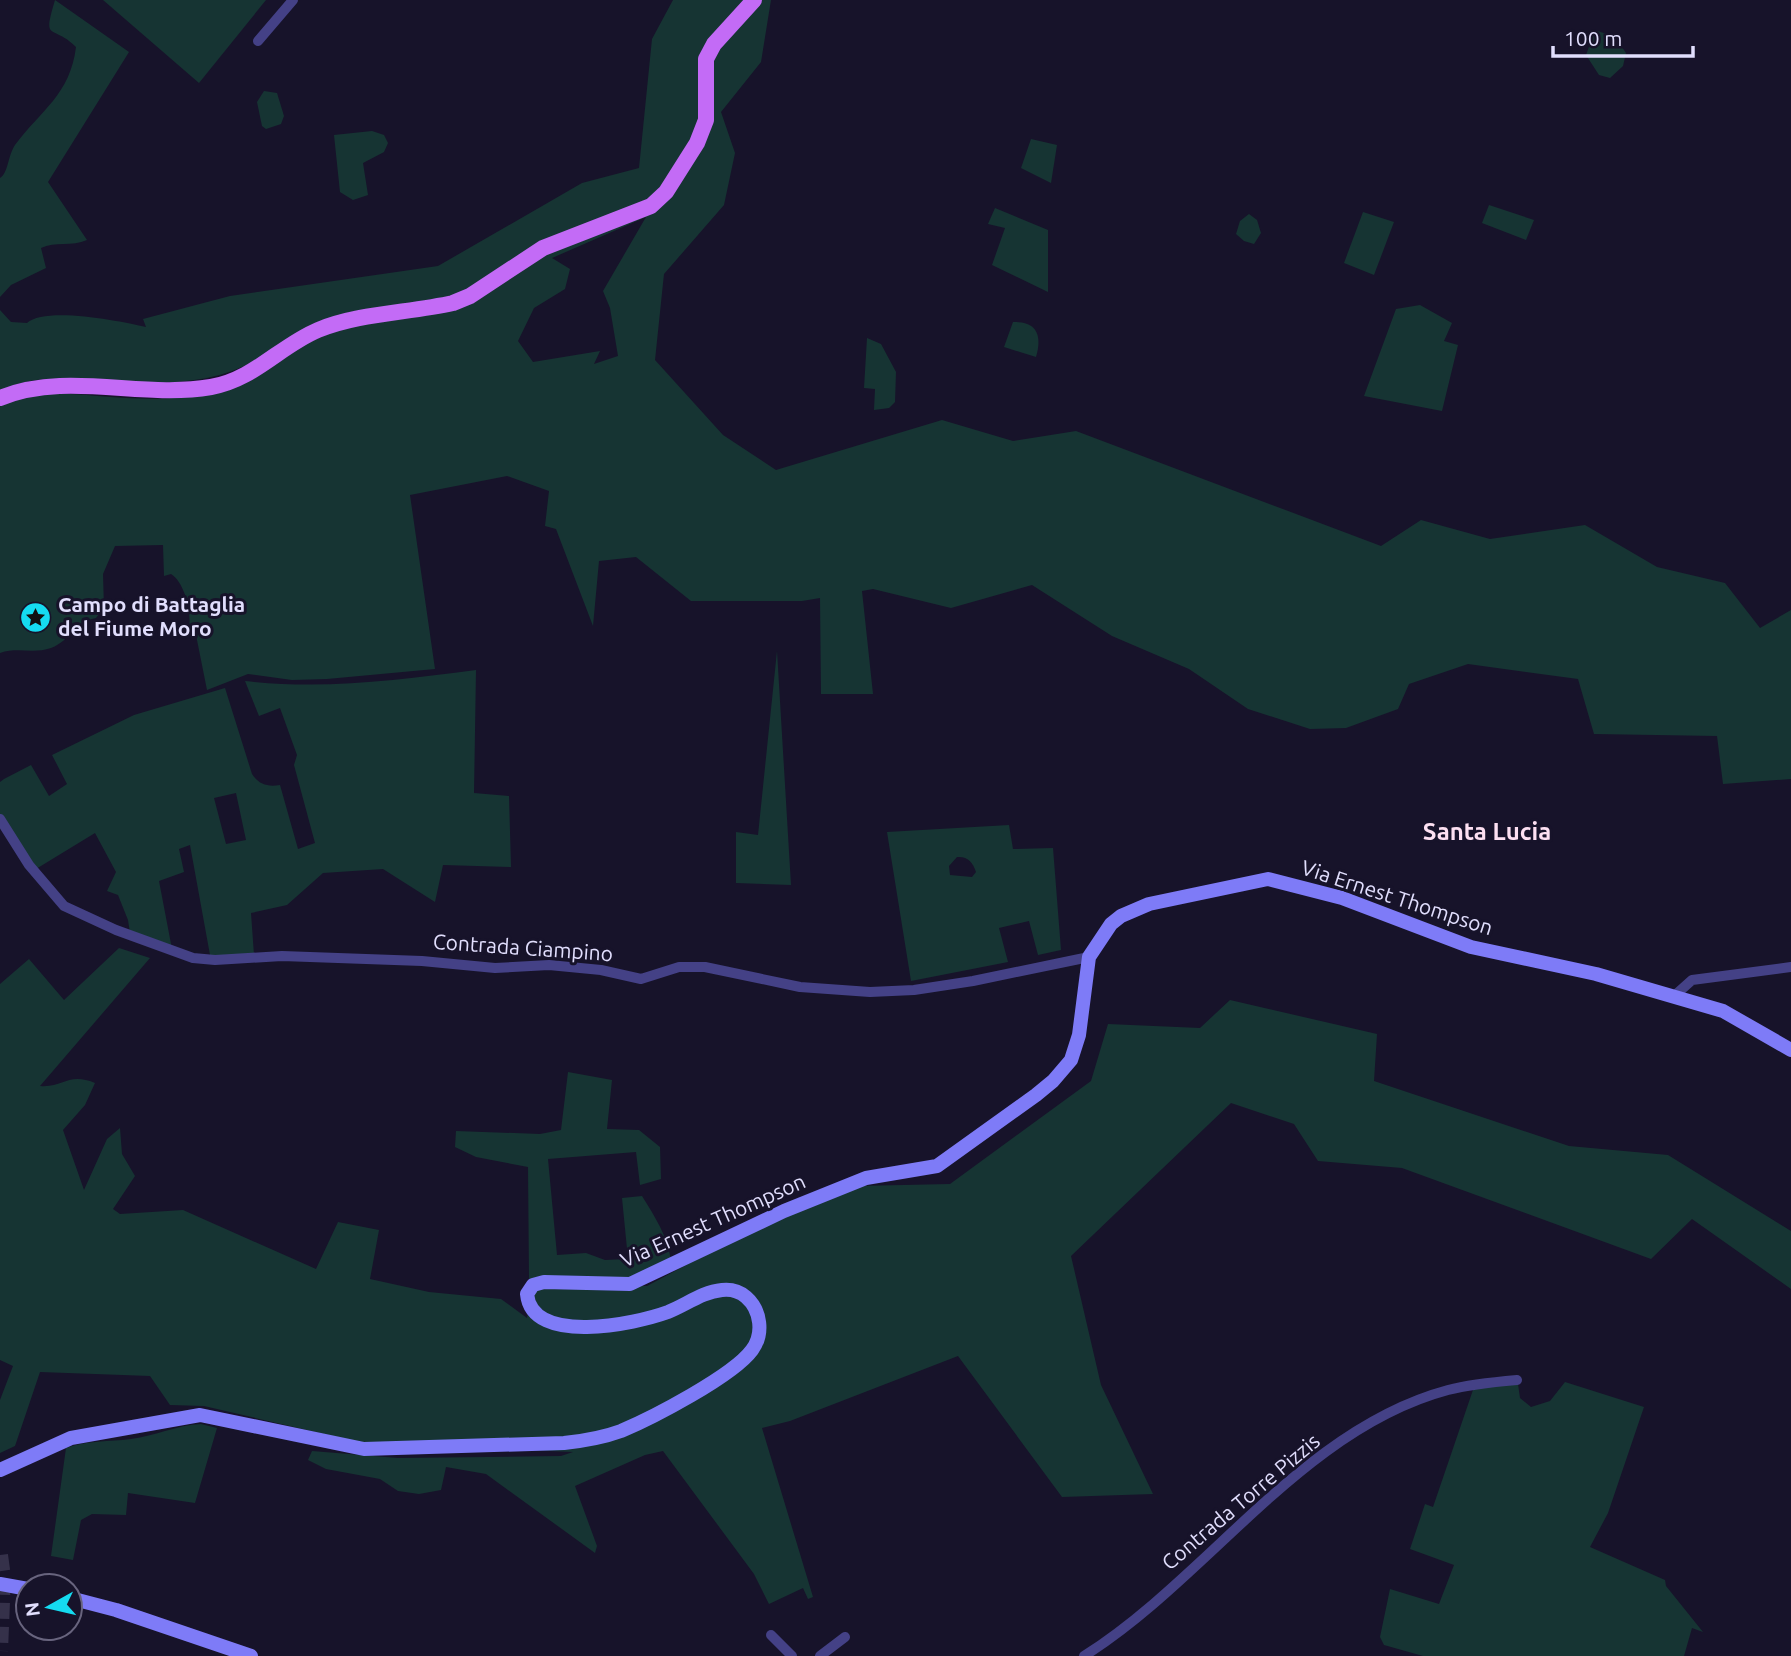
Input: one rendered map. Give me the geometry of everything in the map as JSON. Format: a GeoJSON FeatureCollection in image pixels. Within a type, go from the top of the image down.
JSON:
{"type":"FeatureCollection","features":[{"type":"Feature","properties":{"kind":"main road"},"geometry":{"type":"LineString","coordinates":[[0,398],[50,386],[212,387],[257,369],[304,336],[331,325],[453,303],[470,296],[543,248],[651,206],[671,184],[706,120],[706,59],[713,44],[754,0]]}},
{"type":"Feature","properties":{"kind":"street"},"geometry":{"type":"LineString","coordinates":[[258,41],[293,0]]}},
{"type":"Feature","properties":{"kind":"street","name":"Contrada Ciampino"},"geometry":{"type":"LineString","coordinates":[[0,819],[29,865],[64,906],[116,930],[193,958],[215,960],[282,956],[422,961],[495,968],[550,965],[601,970],[641,979],[679,967],[705,967],[800,987],[870,992],[914,990],[973,981],[1089,957]]}},
{"type":"Feature","properties":{"kind":"street","name":"Via Ernest Thompson"},"geometry":{"type":"LineString","coordinates":[[0,1470],[71,1438],[200,1415],[364,1449],[564,1443],[596,1439],[621,1430],[707,1384],[751,1352],[758,1340],[760,1322],[753,1305],[739,1293],[723,1289],[704,1294],[666,1312],[583,1329],[546,1321],[534,1313],[528,1304],[527,1294],[533,1285],[544,1282],[630,1284],[747,1228],[866,1178],[937,1166],[1054,1081],[1071,1060],[1079,1035],[1089,957],[1111,924],[1136,908],[1269,878],[1342,898],[1471,947],[1596,974],[1723,1012],[1791,1050]]}},
{"type":"Feature","properties":{"kind":"street"},"geometry":{"type":"LineString","coordinates":[[1673,997],[1692,980],[1791,967]]}},
{"type":"Feature","properties":{"kind":"street","name":"Contrada Torre Pizzis"},"geometry":{"type":"LineString","coordinates":[[1084,1656],[1129,1626],[1283,1488],[1353,1436],[1382,1418],[1433,1394],[1485,1383],[1517,1380]]}},
{"type":"Feature","properties":{"kind":"street"},"geometry":{"type":"LineString","coordinates":[[84,1602],[251,1656]]}},
{"type":"Feature","properties":{"kind":"street"},"geometry":{"type":"LineString","coordinates":[[771,1635],[792,1656]]}},
{"type":"Feature","properties":{"kind":"street"},"geometry":{"type":"LineString","coordinates":[[820,1656],[845,1637]]}},
{"type":"Feature","properties":{"kind":"green space"},"geometry":{"type":"Polygon","coordinates":[[[55,0],[129,52],[48,182],[87,240],[41,248],[46,268],[11,285],[0,297],[0,178],[5,173],[15,145],[61,90],[73,64],[76,47],[50,28],[55,0]]]}},
{"type":"Feature","properties":{"kind":"green space"},"geometry":{"type":"Polygon","coordinates":[[[103,0],[266,0],[199,83],[103,0]]]}},
{"type":"Feature","properties":{"kind":"green space"},"geometry":{"type":"Polygon","coordinates":[[[673,0],[771,0],[761,62],[721,112],[735,153],[724,205],[664,274],[655,360],[723,435],[776,470],[942,420],[1013,441],[1076,431],[1381,546],[1421,520],[1490,539],[1585,525],[1657,567],[1725,583],[1760,628],[1791,610],[1791,779],[1723,784],[1717,736],[1594,734],[1578,679],[1468,664],[1409,684],[1398,709],[1346,728],[1310,729],[1248,709],[1189,669],[1112,636],[1032,585],[951,608],[873,589],[862,591],[873,694],[821,694],[820,598],[802,601],[691,601],[636,557],[599,561],[593,626],[556,529],[545,526],[549,491],[507,476],[410,495],[435,669],[292,680],[248,674],[207,690],[196,635],[187,636],[190,621],[185,593],[171,574],[164,576],[163,545],[115,546],[103,574],[104,608],[96,618],[82,623],[51,648],[0,653],[0,404],[41,394],[138,399],[185,397],[227,386],[248,377],[291,349],[279,344],[236,370],[189,381],[140,383],[44,379],[0,391],[0,310],[11,322],[27,323],[36,318],[66,315],[146,327],[143,319],[230,296],[438,266],[582,183],[639,168],[652,39],[673,0]],[[646,217],[552,258],[570,269],[565,289],[534,308],[518,341],[533,362],[600,351],[594,364],[618,356],[610,308],[603,291],[646,217]]]}},
{"type":"Feature","properties":{"kind":"green space"},"geometry":{"type":"Polygon","coordinates":[[[1595,30],[1615,37],[1626,53],[1623,66],[1610,78],[1599,75],[1586,55],[1595,30]]]}},
{"type":"Feature","properties":{"kind":"green space"},"geometry":{"type":"Polygon","coordinates":[[[264,91],[277,93],[284,116],[281,124],[266,129],[262,126],[257,102],[264,91]]]}},
{"type":"Feature","properties":{"kind":"green space"},"geometry":{"type":"Polygon","coordinates":[[[372,131],[384,135],[388,143],[384,152],[363,163],[368,195],[353,200],[340,192],[334,135],[372,131]]]}},
{"type":"Feature","properties":{"kind":"green space"},"geometry":{"type":"Polygon","coordinates":[[[1031,139],[1057,145],[1051,183],[1021,168],[1031,139]]]}},
{"type":"Feature","properties":{"kind":"green space"},"geometry":{"type":"Polygon","coordinates":[[[1489,205],[1534,220],[1526,240],[1482,223],[1489,205]]]}},
{"type":"Feature","properties":{"kind":"green space"},"geometry":{"type":"Polygon","coordinates":[[[995,208],[1048,230],[1048,292],[992,265],[1005,228],[988,224],[995,208]]]}},
{"type":"Feature","properties":{"kind":"green space"},"geometry":{"type":"Polygon","coordinates":[[[1363,212],[1394,222],[1374,275],[1344,263],[1363,212]]]}},
{"type":"Feature","properties":{"kind":"green space"},"geometry":{"type":"Polygon","coordinates":[[[1249,214],[1257,220],[1261,233],[1254,244],[1244,241],[1236,234],[1240,221],[1249,214]]]}},
{"type":"Feature","properties":{"kind":"green space"},"geometry":{"type":"Polygon","coordinates":[[[1420,305],[1452,323],[1444,341],[1458,345],[1442,411],[1364,396],[1396,309],[1420,305]]]}},
{"type":"Feature","properties":{"kind":"green space"},"geometry":{"type":"Polygon","coordinates":[[[1013,322],[1033,327],[1038,337],[1036,357],[1004,347],[1013,322]]]}},
{"type":"Feature","properties":{"kind":"green space"},"geometry":{"type":"Polygon","coordinates":[[[867,338],[881,344],[896,372],[895,402],[889,408],[874,410],[875,389],[864,388],[867,338]]]}},
{"type":"Feature","properties":{"kind":"green space"},"geometry":{"type":"Polygon","coordinates":[[[777,651],[791,885],[736,883],[736,832],[758,835],[777,651]]]}},
{"type":"Feature","properties":{"kind":"green space"},"geometry":{"type":"Polygon","coordinates":[[[476,670],[474,793],[509,796],[511,867],[443,865],[435,902],[383,869],[323,873],[287,905],[251,913],[254,955],[210,955],[190,845],[179,849],[184,872],[159,881],[172,949],[130,933],[118,895],[107,891],[116,872],[95,833],[36,869],[0,814],[0,782],[4,779],[31,765],[49,796],[67,784],[52,755],[134,715],[225,688],[252,774],[264,784],[280,785],[298,849],[315,843],[294,765],[297,755],[280,708],[259,716],[245,681],[333,684],[476,670]],[[236,793],[214,798],[226,844],[246,840],[236,793]]]}},
{"type":"Feature","properties":{"kind":"green space"},"geometry":{"type":"Polygon","coordinates":[[[1009,825],[1013,849],[1053,848],[1061,950],[1038,955],[1029,921],[999,928],[1008,962],[911,981],[887,832],[1009,825]],[[957,857],[949,866],[950,875],[972,877],[976,872],[973,865],[957,857]]]}},
{"type":"Feature","properties":{"kind":"green space"},"geometry":{"type":"Polygon","coordinates":[[[119,948],[150,958],[40,1086],[78,1079],[95,1083],[85,1105],[63,1130],[84,1190],[107,1139],[120,1128],[122,1154],[135,1176],[113,1209],[120,1214],[183,1210],[316,1269],[338,1222],[379,1230],[370,1279],[429,1292],[501,1299],[527,1318],[531,1294],[539,1287],[647,1286],[731,1241],[857,1186],[950,1184],[1091,1081],[1108,1024],[1200,1028],[1230,1000],[1377,1034],[1374,1081],[1569,1146],[1668,1155],[1791,1231],[1791,1289],[1692,1219],[1651,1259],[1402,1168],[1318,1161],[1294,1124],[1231,1103],[1071,1256],[1101,1385],[1153,1494],[1062,1497],[958,1356],[790,1421],[762,1428],[813,1597],[808,1599],[803,1588],[769,1604],[754,1574],[663,1451],[645,1455],[575,1486],[597,1546],[595,1553],[486,1474],[446,1467],[441,1490],[419,1494],[398,1491],[380,1479],[326,1469],[308,1460],[312,1451],[398,1458],[561,1456],[573,1452],[363,1443],[204,1406],[170,1405],[150,1376],[40,1372],[15,1446],[0,1453],[0,1400],[13,1366],[0,1360],[0,984],[29,959],[64,1000],[119,948]]]}},
{"type":"Feature","properties":{"kind":"green space"},"geometry":{"type":"Polygon","coordinates":[[[568,1072],[612,1080],[607,1129],[639,1130],[660,1147],[661,1179],[640,1185],[636,1152],[548,1159],[557,1255],[586,1253],[605,1260],[628,1259],[622,1198],[642,1196],[663,1234],[671,1260],[627,1281],[529,1279],[528,1167],[476,1157],[455,1147],[456,1131],[540,1134],[561,1130],[568,1072]]]}},
{"type":"Feature","properties":{"kind":"green space"},"geometry":{"type":"Polygon","coordinates":[[[1565,1382],[1644,1407],[1608,1513],[1590,1547],[1665,1580],[1666,1586],[1703,1632],[1692,1628],[1684,1656],[1423,1656],[1384,1645],[1380,1637],[1390,1589],[1439,1604],[1454,1565],[1410,1549],[1425,1504],[1433,1507],[1474,1387],[1518,1384],[1520,1398],[1531,1407],[1550,1401],[1565,1382]]]}},
{"type":"Feature","properties":{"kind":"green space"},"geometry":{"type":"Polygon","coordinates":[[[201,1424],[217,1428],[195,1503],[128,1493],[126,1515],[92,1514],[81,1520],[73,1560],[51,1556],[66,1448],[90,1442],[140,1438],[201,1424]]]}},
{"type":"Feature","properties":{"kind":"tunnel"},"geometry":{"type":"LineString","coordinates":[[0,1555],[3,1577],[0,1651]]}},
{"type":"Feature","properties":{"kind":"place","name":"Campo di Battaglia del Fiume Moro"},"geometry":{"type":"Point","coordinates":[35,617]}},
{"type":"Feature","properties":{"kind":"district","name":"Santa Lucia"},"geometry":{"type":"Point","coordinates":[1487,832]}}]}
